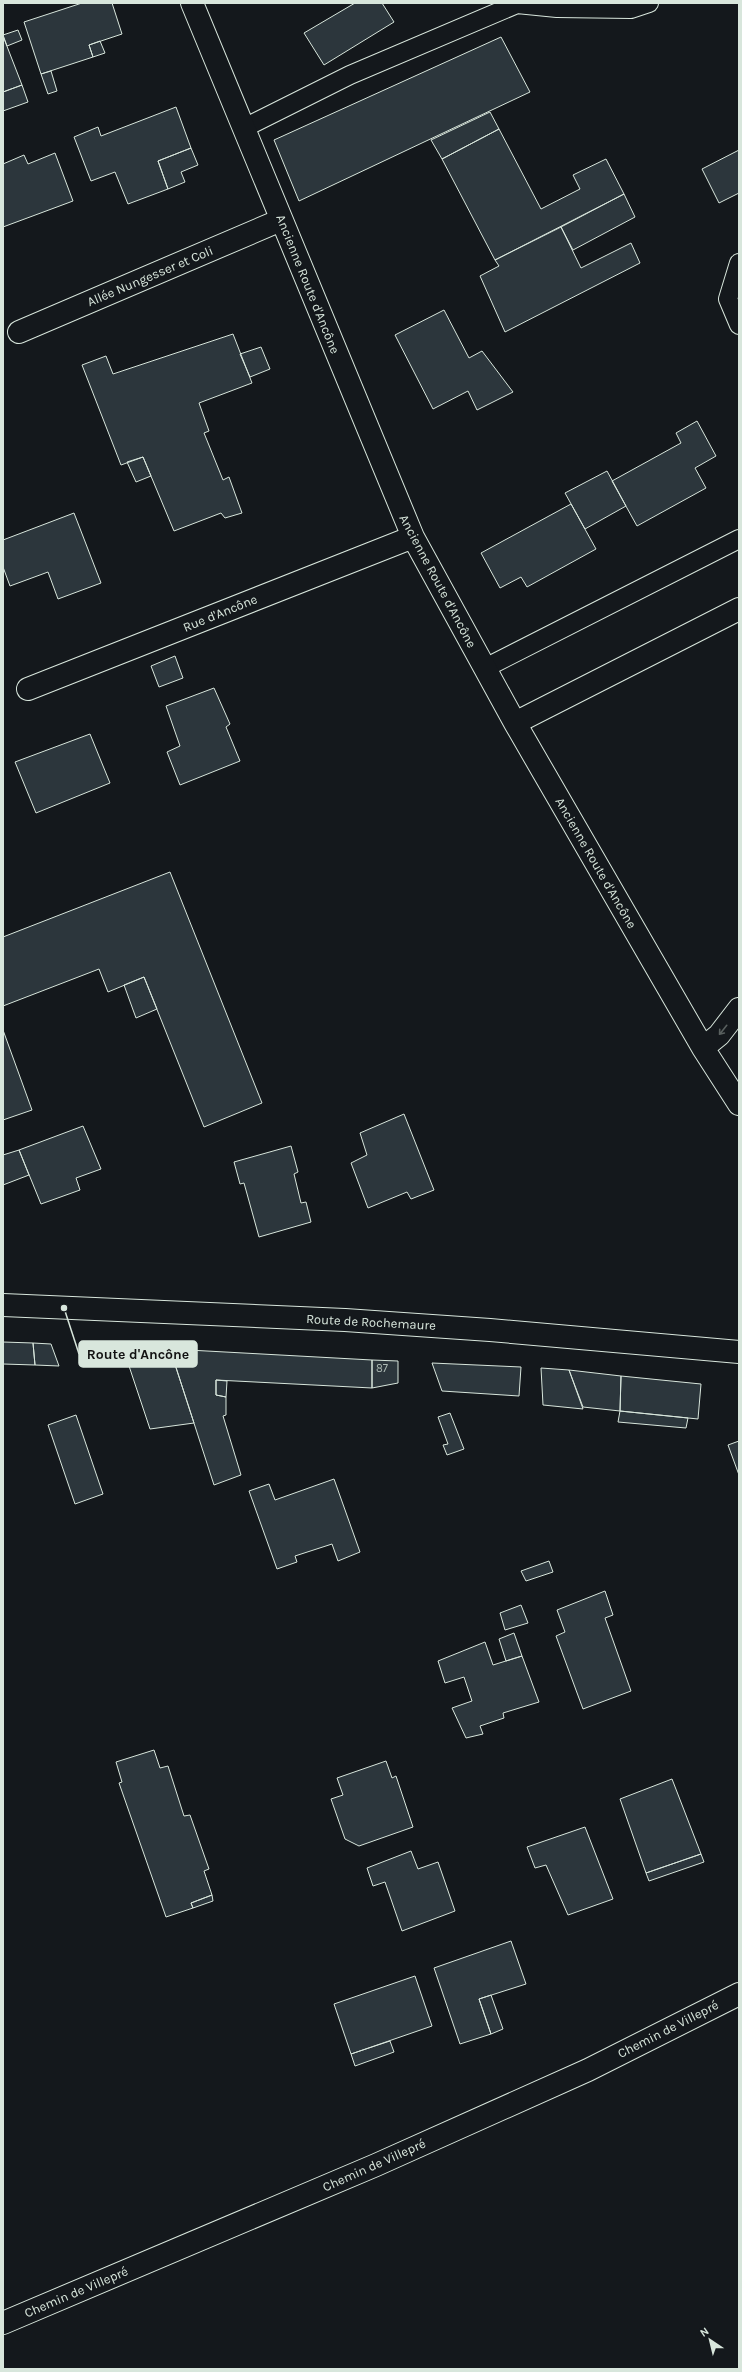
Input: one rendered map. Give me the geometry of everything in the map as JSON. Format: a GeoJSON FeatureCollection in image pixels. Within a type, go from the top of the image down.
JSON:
{"type":"FeatureCollection","features":[{"type":"Feature","properties":{"kind":"street","name":"Ancienne Route d'Ancône"},"geometry":{"type":"LineString","coordinates":[[192,3],[413,538],[515,723],[703,1048],[739,1104]]}},
{"type":"Feature","properties":{"kind":"street","name":"Allée Nungesser et Coli"},"geometry":{"type":"LineString","coordinates":[[19,332],[282,220]]}},
{"type":"Feature","properties":{"kind":"street","name":"Rue d'Ancône"},"geometry":{"type":"LineString","coordinates":[[28,689],[413,538]]}},
{"type":"Feature","properties":{"kind":"street"},"geometry":{"type":"LineString","coordinates":[[515,723],[739,609]]}},
{"type":"Feature","properties":{"kind":"street"},"geometry":{"type":"LineString","coordinates":[[703,1048],[719,1035],[739,1009]]}},
{"type":"Feature","properties":{"kind":"street","name":"Route de Rochemaure"},"geometry":{"type":"LineString","coordinates":[[3,1305],[345,1320],[490,1330],[739,1352]]}},
{"type":"Feature","properties":{"kind":"street","name":"Chemin de Villepré"},"geometry":{"type":"LineString","coordinates":[[3,2323],[376,2166],[588,2070],[739,1994]]}},
{"type":"Feature","properties":{"kind":"lane"},"geometry":{"type":"LineString","coordinates":[[244,128],[350,75],[517,4],[557,8],[631,9],[649,3]]}},
{"type":"Feature","properties":{"kind":"lane"},"geometry":{"type":"LineString","coordinates":[[739,264],[728,299],[739,325]]}},
{"type":"Feature","properties":{"kind":"lane"},"geometry":{"type":"LineString","coordinates":[[485,668],[739,539]]}},
{"type":"Feature","properties":{"kind":"building"},"geometry":{"type":"Polygon","coordinates":[[[82,3],[112,3],[122,34],[89,45],[93,57],[41,74],[24,22],[82,3]]]}},
{"type":"Feature","properties":{"kind":"building"},"geometry":{"type":"Polygon","coordinates":[[[355,3],[382,3],[394,22],[324,65],[304,33],[355,3]]]}},
{"type":"Feature","properties":{"kind":"building"},"geometry":{"type":"Polygon","coordinates":[[[18,30],[22,40],[7,46],[3,35],[18,30]]]}},
{"type":"Feature","properties":{"kind":"building"},"geometry":{"type":"Polygon","coordinates":[[[3,36],[22,85],[3,92],[3,36]]]}},
{"type":"Feature","properties":{"kind":"building"},"geometry":{"type":"Polygon","coordinates":[[[501,37],[530,92],[299,201],[274,140],[501,37]]]}},
{"type":"Feature","properties":{"kind":"building"},"geometry":{"type":"Polygon","coordinates":[[[100,41],[105,53],[93,57],[89,45],[100,41]]]}},
{"type":"Feature","properties":{"kind":"building"},"geometry":{"type":"Polygon","coordinates":[[[51,71],[57,91],[48,94],[41,74],[51,71]]]}},
{"type":"Feature","properties":{"kind":"building"},"geometry":{"type":"Polygon","coordinates":[[[22,85],[28,102],[3,111],[3,92],[22,85]]]}},
{"type":"Feature","properties":{"kind":"building"},"geometry":{"type":"Polygon","coordinates":[[[176,107],[191,148],[158,161],[168,189],[128,204],[115,172],[91,181],[74,137],[98,127],[101,136],[176,107]]]}},
{"type":"Feature","properties":{"kind":"building"},"geometry":{"type":"Polygon","coordinates":[[[490,112],[499,129],[442,159],[431,140],[490,112]]]}},
{"type":"Feature","properties":{"kind":"building"},"geometry":{"type":"Polygon","coordinates":[[[499,129],[541,209],[580,189],[573,175],[606,159],[624,194],[495,260],[442,159],[499,129]]]}},
{"type":"Feature","properties":{"kind":"building"},"geometry":{"type":"Polygon","coordinates":[[[191,148],[198,165],[181,172],[185,182],[168,189],[158,161],[191,148]]]}},
{"type":"Feature","properties":{"kind":"building"},"geometry":{"type":"Polygon","coordinates":[[[739,150],[739,193],[719,203],[702,169],[739,150]]]}},
{"type":"Feature","properties":{"kind":"building"},"geometry":{"type":"Polygon","coordinates":[[[55,153],[73,201],[3,227],[3,164],[24,155],[28,164],[55,153]]]}},
{"type":"Feature","properties":{"kind":"building"},"geometry":{"type":"Polygon","coordinates":[[[624,194],[635,217],[573,250],[561,227],[624,194]]]}},
{"type":"Feature","properties":{"kind":"building"},"geometry":{"type":"Polygon","coordinates":[[[561,227],[581,268],[631,243],[640,263],[505,332],[480,276],[499,266],[495,260],[561,227]]]}},
{"type":"Feature","properties":{"kind":"building"},"geometry":{"type":"Polygon","coordinates":[[[444,310],[469,358],[482,351],[513,392],[477,410],[468,391],[433,409],[395,335],[444,310]]]}},
{"type":"Feature","properties":{"kind":"building"},"geometry":{"type":"Polygon","coordinates":[[[233,334],[252,383],[199,403],[209,431],[204,433],[223,480],[229,477],[242,513],[225,518],[221,513],[174,531],[143,457],[121,465],[82,365],[106,356],[113,374],[233,334]]]}},
{"type":"Feature","properties":{"kind":"building"},"geometry":{"type":"Polygon","coordinates":[[[261,347],[270,369],[250,377],[240,354],[261,347]]]}},
{"type":"Feature","properties":{"kind":"building"},"geometry":{"type":"Polygon","coordinates":[[[697,421],[716,456],[695,468],[706,488],[637,526],[612,481],[681,443],[676,433],[697,421]]]}},
{"type":"Feature","properties":{"kind":"building"},"geometry":{"type":"Polygon","coordinates":[[[143,457],[151,476],[136,482],[127,462],[143,457]]]}},
{"type":"Feature","properties":{"kind":"building"},"geometry":{"type":"Polygon","coordinates":[[[607,471],[626,506],[585,529],[565,493],[607,471]]]}},
{"type":"Feature","properties":{"kind":"building"},"geometry":{"type":"Polygon","coordinates":[[[571,504],[596,549],[527,587],[521,577],[500,588],[481,553],[571,504]]]}},
{"type":"Feature","properties":{"kind":"building"},"geometry":{"type":"Polygon","coordinates":[[[74,513],[101,583],[58,599],[48,572],[10,586],[3,567],[3,540],[74,513]]]}},
{"type":"Feature","properties":{"kind":"building"},"geometry":{"type":"Polygon","coordinates":[[[175,656],[183,678],[159,687],[151,666],[175,656]]]}},
{"type":"Feature","properties":{"kind":"building"},"geometry":{"type":"Polygon","coordinates":[[[214,688],[230,724],[226,727],[240,761],[180,785],[167,752],[180,746],[166,706],[214,688]]]}},
{"type":"Feature","properties":{"kind":"building"},"geometry":{"type":"Polygon","coordinates":[[[90,734],[110,783],[36,813],[15,762],[90,734]]]}},
{"type":"Feature","properties":{"kind":"building"},"geometry":{"type":"Polygon","coordinates":[[[170,872],[262,1103],[204,1127],[144,977],[108,992],[99,969],[3,1006],[3,937],[170,872]]]}},
{"type":"Feature","properties":{"kind":"building"},"geometry":{"type":"Polygon","coordinates":[[[144,977],[157,1009],[136,1018],[124,985],[144,977]]]}},
{"type":"Feature","properties":{"kind":"building"},"geometry":{"type":"Polygon","coordinates":[[[3,1030],[32,1110],[3,1120],[3,1030]]]}},
{"type":"Feature","properties":{"kind":"building"},"geometry":{"type":"Polygon","coordinates":[[[404,1114],[434,1190],[411,1199],[407,1192],[368,1208],[351,1163],[367,1155],[360,1133],[404,1114]]]}},
{"type":"Feature","properties":{"kind":"building"},"geometry":{"type":"Polygon","coordinates":[[[83,1126],[101,1169],[76,1178],[80,1190],[41,1204],[19,1150],[83,1126]]]}},
{"type":"Feature","properties":{"kind":"building"},"geometry":{"type":"Polygon","coordinates":[[[291,1146],[298,1172],[294,1174],[301,1203],[306,1202],[311,1222],[259,1237],[244,1183],[240,1184],[234,1162],[291,1146]]]}},
{"type":"Feature","properties":{"kind":"building"},"geometry":{"type":"Polygon","coordinates":[[[19,1150],[29,1175],[3,1185],[3,1155],[19,1150]]]}},
{"type":"Feature","properties":{"kind":"building"},"geometry":{"type":"Polygon","coordinates":[[[3,1342],[33,1343],[35,1365],[3,1364],[3,1342]]]}},
{"type":"Feature","properties":{"kind":"building"},"geometry":{"type":"Polygon","coordinates":[[[33,1343],[51,1344],[59,1366],[35,1365],[33,1343]]]}},
{"type":"Feature","properties":{"kind":"building"},"geometry":{"type":"Polygon","coordinates":[[[123,1348],[170,1349],[194,1423],[150,1429],[123,1348]]]}},
{"type":"Feature","properties":{"kind":"building"},"geometry":{"type":"Polygon","coordinates":[[[170,1349],[372,1360],[372,1388],[216,1380],[216,1395],[226,1397],[226,1415],[223,1416],[241,1475],[214,1485],[170,1349]]]}},
{"type":"Feature","properties":{"kind":"building"},"geometry":{"type":"Polygon","coordinates":[[[372,1360],[398,1361],[398,1383],[372,1388],[372,1360]]]}},
{"type":"Feature","properties":{"kind":"building"},"geometry":{"type":"Polygon","coordinates":[[[432,1363],[521,1367],[519,1396],[442,1391],[432,1363]]]}},
{"type":"Feature","properties":{"kind":"building"},"geometry":{"type":"Polygon","coordinates":[[[541,1368],[569,1370],[583,1409],[543,1405],[541,1368]]]}},
{"type":"Feature","properties":{"kind":"building"},"geometry":{"type":"Polygon","coordinates":[[[569,1370],[621,1376],[620,1411],[583,1407],[569,1370]]]}},
{"type":"Feature","properties":{"kind":"building"},"geometry":{"type":"Polygon","coordinates":[[[621,1376],[701,1384],[698,1419],[620,1411],[621,1376]]]}},
{"type":"Feature","properties":{"kind":"building"},"geometry":{"type":"Polygon","coordinates":[[[216,1380],[227,1381],[226,1397],[216,1395],[216,1380]]]}},
{"type":"Feature","properties":{"kind":"building"},"geometry":{"type":"Polygon","coordinates":[[[620,1411],[688,1418],[686,1428],[618,1422],[620,1411]]]}},
{"type":"Feature","properties":{"kind":"building"},"geometry":{"type":"Polygon","coordinates":[[[450,1413],[464,1449],[447,1455],[443,1445],[448,1444],[438,1417],[450,1413]]]}},
{"type":"Feature","properties":{"kind":"building"},"geometry":{"type":"Polygon","coordinates":[[[76,1415],[103,1494],[75,1504],[48,1425],[76,1415]]]}},
{"type":"Feature","properties":{"kind":"building"},"geometry":{"type":"Polygon","coordinates":[[[739,1441],[739,1475],[728,1445],[739,1441]]]}},
{"type":"Feature","properties":{"kind":"building"},"geometry":{"type":"Polygon","coordinates":[[[334,1479],[360,1552],[338,1561],[332,1544],[295,1556],[297,1562],[277,1569],[249,1491],[269,1484],[275,1500],[334,1479]]]}},
{"type":"Feature","properties":{"kind":"building"},"geometry":{"type":"Polygon","coordinates":[[[549,1561],[553,1572],[526,1581],[521,1571],[549,1561]]]}},
{"type":"Feature","properties":{"kind":"building"},"geometry":{"type":"Polygon","coordinates":[[[605,1591],[613,1615],[605,1618],[631,1691],[583,1709],[556,1636],[565,1632],[557,1610],[605,1591]]]}},
{"type":"Feature","properties":{"kind":"building"},"geometry":{"type":"Polygon","coordinates":[[[521,1605],[528,1623],[505,1630],[500,1613],[521,1605]]]}},
{"type":"Feature","properties":{"kind":"building"},"geometry":{"type":"Polygon","coordinates":[[[514,1633],[522,1656],[506,1661],[499,1639],[514,1633]]]}},
{"type":"Feature","properties":{"kind":"building"},"geometry":{"type":"Polygon","coordinates":[[[485,1642],[493,1665],[522,1656],[539,1702],[503,1713],[504,1718],[480,1726],[483,1734],[466,1738],[452,1708],[472,1701],[464,1677],[445,1683],[438,1661],[485,1642]]]}},
{"type":"Feature","properties":{"kind":"building"},"geometry":{"type":"Polygon","coordinates":[[[154,1750],[160,1768],[168,1766],[184,1816],[190,1815],[209,1869],[204,1871],[212,1895],[191,1903],[193,1908],[166,1917],[119,1783],[122,1782],[116,1762],[154,1750]]]}},
{"type":"Feature","properties":{"kind":"building"},"geometry":{"type":"Polygon","coordinates":[[[386,1761],[392,1778],[396,1776],[413,1827],[359,1846],[345,1839],[331,1799],[343,1795],[337,1778],[386,1761]]]}},
{"type":"Feature","properties":{"kind":"building"},"geometry":{"type":"Polygon","coordinates":[[[672,1779],[701,1854],[646,1873],[620,1799],[672,1779]]]}},
{"type":"Feature","properties":{"kind":"building"},"geometry":{"type":"Polygon","coordinates":[[[585,1827],[613,1899],[568,1915],[546,1865],[535,1868],[527,1847],[585,1827]]]}},
{"type":"Feature","properties":{"kind":"building"},"geometry":{"type":"Polygon","coordinates":[[[411,1851],[418,1869],[438,1862],[455,1911],[402,1931],[385,1882],[373,1886],[367,1868],[411,1851]]]}},
{"type":"Feature","properties":{"kind":"building"},"geometry":{"type":"Polygon","coordinates":[[[701,1854],[704,1862],[649,1881],[646,1873],[701,1854]]]}},
{"type":"Feature","properties":{"kind":"building"},"geometry":{"type":"Polygon","coordinates":[[[212,1895],[213,1901],[193,1908],[191,1903],[212,1895]]]}},
{"type":"Feature","properties":{"kind":"building"},"geometry":{"type":"Polygon","coordinates":[[[511,1941],[526,1984],[479,1999],[491,2034],[460,2044],[434,1968],[511,1941]]]}},
{"type":"Feature","properties":{"kind":"building"},"geometry":{"type":"Polygon","coordinates":[[[415,1976],[432,2026],[351,2054],[334,2004],[415,1976]]]}},
{"type":"Feature","properties":{"kind":"building"},"geometry":{"type":"Polygon","coordinates":[[[491,1995],[503,2029],[491,2034],[479,1999],[491,1995]]]}},
{"type":"Feature","properties":{"kind":"building"},"geometry":{"type":"Polygon","coordinates":[[[390,2041],[394,2052],[355,2066],[351,2054],[390,2041]]]}},
{"type":"Feature","properties":{"kind":"place","name":"Route d'Ancône"},"geometry":{"type":"Point","coordinates":[64,1308]}}]}
